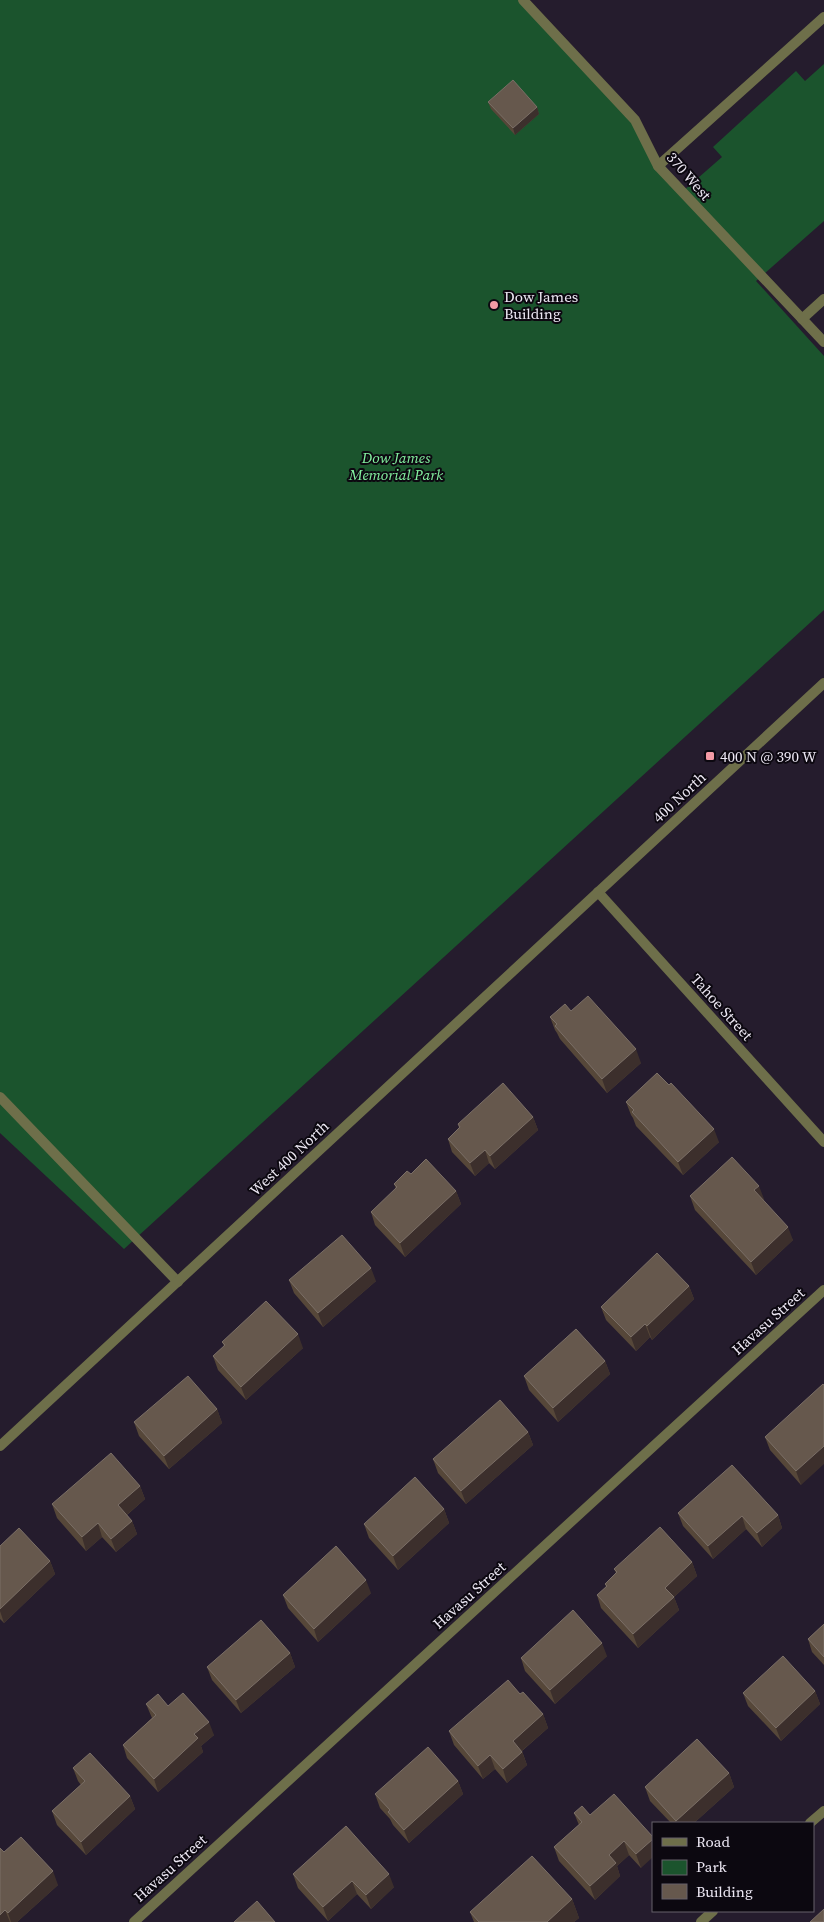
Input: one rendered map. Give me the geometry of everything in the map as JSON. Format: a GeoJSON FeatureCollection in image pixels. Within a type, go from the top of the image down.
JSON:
{"type":"FeatureCollection","features":[{"type":"Feature","properties":{"kind":"street","name":"370 West"},"geometry":{"type":"LineString","coordinates":[[523,0],[635,120],[658,166],[824,342]]}},
{"type":"Feature","properties":{"kind":"street"},"geometry":{"type":"LineString","coordinates":[[658,166],[824,17]]}},
{"type":"Feature","properties":{"kind":"street"},"geometry":{"type":"LineString","coordinates":[[802,319],[824,299]]}},
{"type":"Feature","properties":{"kind":"street","name":"400 North"},"geometry":{"type":"LineString","coordinates":[[598,892],[824,683]]}},
{"type":"Feature","properties":{"kind":"street","name":"Tahoe Street"},"geometry":{"type":"LineString","coordinates":[[598,892],[824,1142]]}},
{"type":"Feature","properties":{"kind":"street","name":"West 400 North"},"geometry":{"type":"LineString","coordinates":[[0,1446],[598,892]]}},
{"type":"Feature","properties":{"kind":"street"},"geometry":{"type":"LineString","coordinates":[[0,1096],[178,1282]]}},
{"type":"Feature","properties":{"kind":"street","name":"Havasu Street"},"geometry":{"type":"LineString","coordinates":[[134,1922],[824,1290]]}},
{"type":"Feature","properties":{"kind":"street"},"geometry":{"type":"LineString","coordinates":[[811,1822],[824,1810]]}},
{"type":"Feature","properties":{"kind":"street"},"geometry":{"type":"LineString","coordinates":[[701,1922],[712,1912]]}},
{"type":"Feature","properties":{"kind":"green space","name":"Dow James Memorial Park"},"geometry":{"type":"Polygon","coordinates":[[[0,0],[523,0],[635,120],[682,192],[722,157],[713,147],[796,71],[805,81],[824,64],[824,221],[756,281],[824,356],[824,610],[124,1249],[0,1133],[0,0]]]}},
{"type":"Feature","properties":{"kind":"building"},"geometry":{"type":"Polygon","coordinates":[[[513,80],[537,107],[513,128],[488,102],[513,80]]]}},
{"type":"Feature","properties":{"kind":"building"},"geometry":{"type":"Polygon","coordinates":[[[588,996],[636,1049],[602,1079],[555,1026],[557,1024],[550,1017],[565,1004],[571,1011],[588,996]]]}},
{"type":"Feature","properties":{"kind":"building"},"geometry":{"type":"Polygon","coordinates":[[[657,1073],[669,1085],[671,1083],[714,1129],[678,1162],[632,1112],[634,1110],[626,1102],[657,1073]]]}},
{"type":"Feature","properties":{"kind":"building"},"geometry":{"type":"Polygon","coordinates":[[[503,1083],[533,1117],[490,1156],[485,1150],[470,1163],[448,1139],[460,1127],[458,1124],[503,1083]]]}},
{"type":"Feature","properties":{"kind":"building"},"geometry":{"type":"Polygon","coordinates":[[[732,1157],[759,1186],[754,1190],[788,1227],[751,1262],[690,1196],[732,1157]]]}},
{"type":"Feature","properties":{"kind":"building"},"geometry":{"type":"Polygon","coordinates":[[[426,1159],[456,1191],[400,1243],[371,1212],[397,1187],[394,1184],[407,1171],[411,1174],[426,1159]]]}},
{"type":"Feature","properties":{"kind":"building"},"geometry":{"type":"Polygon","coordinates":[[[342,1235],[371,1268],[318,1313],[289,1280],[342,1235]]]}},
{"type":"Feature","properties":{"kind":"building"},"geometry":{"type":"Polygon","coordinates":[[[657,1253],[689,1286],[647,1326],[645,1324],[631,1337],[601,1307],[657,1253]]]}},
{"type":"Feature","properties":{"kind":"building"},"geometry":{"type":"Polygon","coordinates":[[[266,1301],[298,1334],[241,1387],[213,1356],[225,1345],[222,1342],[266,1301]]]}},
{"type":"Feature","properties":{"kind":"building"},"geometry":{"type":"Polygon","coordinates":[[[576,1329],[605,1361],[553,1408],[524,1376],[576,1329]]]}},
{"type":"Feature","properties":{"kind":"building"},"geometry":{"type":"Polygon","coordinates":[[[188,1376],[217,1409],[164,1456],[134,1422],[188,1376]]]}},
{"type":"Feature","properties":{"kind":"building"},"geometry":{"type":"Polygon","coordinates":[[[823,1384],[824,1446],[796,1471],[765,1437],[823,1384]]]}},
{"type":"Feature","properties":{"kind":"building"},"geometry":{"type":"Polygon","coordinates":[[[500,1400],[528,1432],[461,1491],[433,1459],[500,1400]]]}},
{"type":"Feature","properties":{"kind":"building"},"geometry":{"type":"Polygon","coordinates":[[[111,1453],[140,1486],[118,1505],[132,1521],[111,1539],[98,1523],[82,1537],[52,1504],[111,1453]]]}},
{"type":"Feature","properties":{"kind":"building"},"geometry":{"type":"Polygon","coordinates":[[[732,1465],[778,1515],[757,1533],[742,1516],[708,1546],[678,1513],[732,1465]]]}},
{"type":"Feature","properties":{"kind":"building"},"geometry":{"type":"Polygon","coordinates":[[[415,1477],[444,1509],[393,1556],[364,1524],[415,1477]]]}},
{"type":"Feature","properties":{"kind":"building"},"geometry":{"type":"Polygon","coordinates":[[[660,1527],[692,1562],[665,1588],[674,1597],[633,1634],[597,1595],[607,1586],[605,1584],[617,1572],[614,1569],[660,1527]]]}},
{"type":"Feature","properties":{"kind":"building"},"geometry":{"type":"Polygon","coordinates":[[[19,1528],[50,1561],[0,1609],[0,1546],[19,1528]]]}},
{"type":"Feature","properties":{"kind":"building"},"geometry":{"type":"Polygon","coordinates":[[[336,1546],[366,1580],[314,1629],[283,1595],[336,1546]]]}},
{"type":"Feature","properties":{"kind":"building"},"geometry":{"type":"Polygon","coordinates":[[[573,1610],[602,1643],[550,1690],[521,1658],[573,1610]]]}},
{"type":"Feature","properties":{"kind":"building"},"geometry":{"type":"Polygon","coordinates":[[[261,1620],[290,1653],[236,1700],[207,1667],[261,1620]]]}},
{"type":"Feature","properties":{"kind":"building"},"geometry":{"type":"Polygon","coordinates":[[[824,1624],[824,1657],[808,1639],[824,1624]]]}},
{"type":"Feature","properties":{"kind":"building"},"geometry":{"type":"Polygon","coordinates":[[[783,1656],[815,1691],[776,1728],[743,1693],[783,1656]]]}},
{"type":"Feature","properties":{"kind":"building"},"geometry":{"type":"Polygon","coordinates":[[[508,1680],[520,1694],[523,1692],[543,1714],[513,1741],[522,1752],[503,1769],[490,1755],[478,1766],[449,1731],[508,1680]]]}},
{"type":"Feature","properties":{"kind":"building"},"geometry":{"type":"Polygon","coordinates":[[[183,1693],[209,1722],[194,1734],[198,1738],[154,1779],[123,1745],[156,1715],[146,1704],[158,1694],[168,1706],[183,1693]]]}},
{"type":"Feature","properties":{"kind":"building"},"geometry":{"type":"Polygon","coordinates":[[[697,1739],[729,1773],[676,1821],[645,1787],[697,1739]]]}},
{"type":"Feature","properties":{"kind":"building"},"geometry":{"type":"Polygon","coordinates":[[[428,1747],[458,1781],[404,1830],[388,1812],[390,1810],[375,1794],[428,1747]]]}},
{"type":"Feature","properties":{"kind":"building"},"geometry":{"type":"Polygon","coordinates":[[[90,1753],[130,1796],[81,1842],[52,1811],[85,1781],[73,1768],[90,1753]]]}},
{"type":"Feature","properties":{"kind":"building"},"geometry":{"type":"Polygon","coordinates":[[[614,1794],[652,1836],[652,1840],[636,1854],[624,1841],[609,1855],[616,1863],[590,1886],[554,1847],[582,1822],[574,1813],[582,1806],[590,1815],[614,1794]]]}},
{"type":"Feature","properties":{"kind":"building"},"geometry":{"type":"Polygon","coordinates":[[[346,1826],[389,1874],[366,1895],[352,1881],[323,1907],[293,1874],[346,1826]]]}},
{"type":"Feature","properties":{"kind":"building"},"geometry":{"type":"Polygon","coordinates":[[[21,1837],[53,1871],[8,1913],[5,1910],[0,1915],[0,1848],[4,1852],[21,1837]]]}},
{"type":"Feature","properties":{"kind":"building"},"geometry":{"type":"Polygon","coordinates":[[[532,1856],[572,1899],[547,1922],[479,1922],[470,1912],[532,1856]]]}},
{"type":"Feature","properties":{"kind":"building"},"geometry":{"type":"Polygon","coordinates":[[[257,1901],[275,1922],[234,1922],[257,1901]]]}},
{"type":"Feature","properties":{"kind":"building"},"geometry":{"type":"Polygon","coordinates":[[[824,1909],[824,1922],[810,1922],[824,1909]]]}},
{"type":"Feature","properties":{"kind":"place","name":"Dow James Building"},"geometry":{"type":"Point","coordinates":[494,305]}},
{"type":"Feature","properties":{"kind":"place","name":"400 N @ 390 W"},"geometry":{"type":"Point","coordinates":[710,756]}}]}
